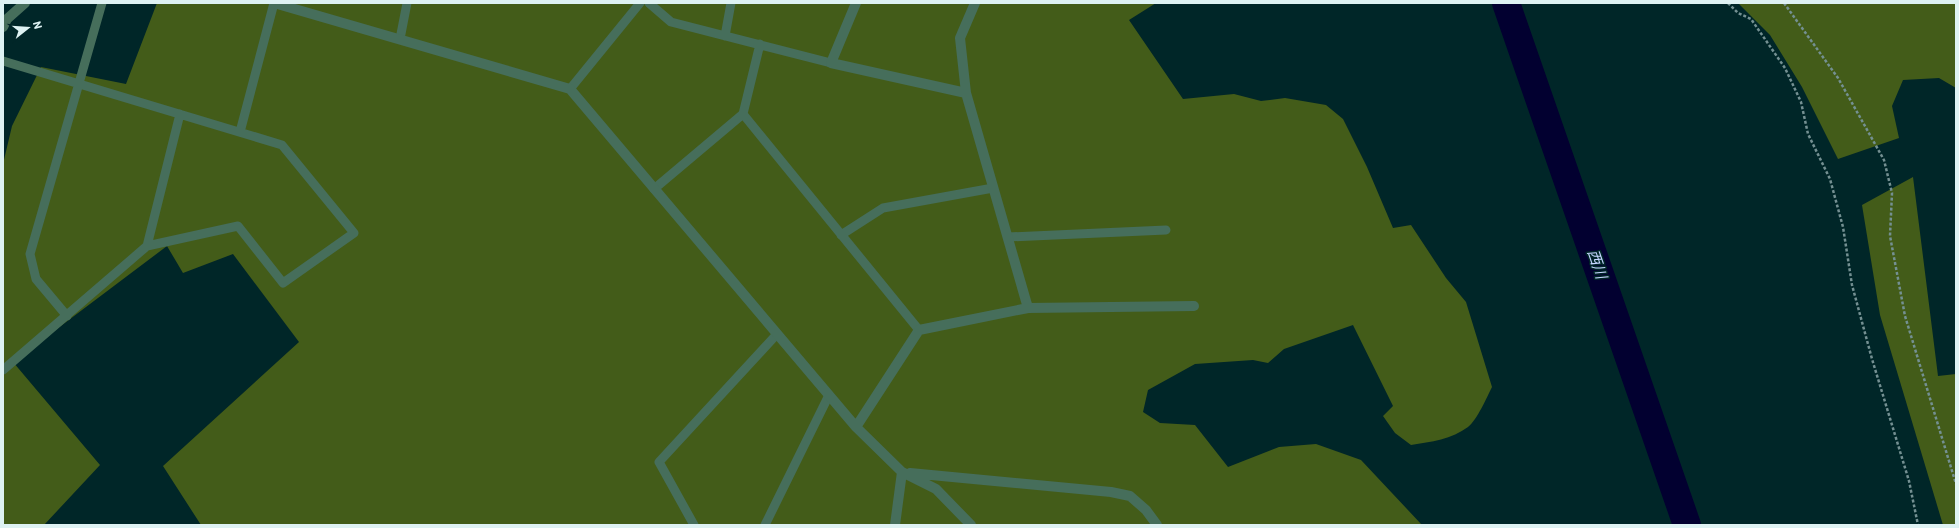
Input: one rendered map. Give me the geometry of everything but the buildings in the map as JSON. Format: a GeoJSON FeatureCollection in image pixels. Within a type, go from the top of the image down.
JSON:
{"type":"FeatureCollection","features":[{"type":"Feature","properties":{"kind":"street"},"geometry":{"type":"LineString","coordinates":[[3,27],[7,20],[25,3]]}},
{"type":"Feature","properties":{"kind":"street"},"geometry":{"type":"LineString","coordinates":[[274,3],[570,90],[856,427],[902,472],[936,489],[971,525]]}},
{"type":"Feature","properties":{"kind":"street"},"geometry":{"type":"LineString","coordinates":[[856,3],[831,63],[966,93]]}},
{"type":"Feature","properties":{"kind":"street"},"geometry":{"type":"LineString","coordinates":[[974,3],[960,38],[966,93],[1028,308]]}},
{"type":"Feature","properties":{"kind":"street"},"geometry":{"type":"LineString","coordinates":[[856,427],[919,330],[1028,308],[1194,306]]}},
{"type":"Feature","properties":{"kind":"street"},"geometry":{"type":"LineString","coordinates":[[895,525],[902,472]]}},
{"type":"Feature","properties":{"kind":"street"},"geometry":{"type":"LineString","coordinates":[[902,472],[1111,492],[1130,496],[1146,510],[1157,525]]}},
{"type":"Feature","properties":{"kind":"lane"},"geometry":{"type":"LineString","coordinates":[[67,316],[36,280],[30,254],[102,3]]}},
{"type":"Feature","properties":{"kind":"lane"},"geometry":{"type":"LineString","coordinates":[[240,132],[274,3]]}},
{"type":"Feature","properties":{"kind":"lane"},"geometry":{"type":"LineString","coordinates":[[400,39],[407,3]]}},
{"type":"Feature","properties":{"kind":"lane"},"geometry":{"type":"LineString","coordinates":[[570,90],[640,3]]}},
{"type":"Feature","properties":{"kind":"lane"},"geometry":{"type":"LineString","coordinates":[[648,3],[671,22],[831,63]]}},
{"type":"Feature","properties":{"kind":"lane"},"geometry":{"type":"LineString","coordinates":[[725,36],[731,3]]}},
{"type":"Feature","properties":{"kind":"lane"},"geometry":{"type":"LineString","coordinates":[[654,189],[743,114],[760,44]]}},
{"type":"Feature","properties":{"kind":"lane"},"geometry":{"type":"LineString","coordinates":[[3,61],[282,145],[354,234],[283,283],[238,226],[147,246],[3,370]]}},
{"type":"Feature","properties":{"kind":"lane"},"geometry":{"type":"LineString","coordinates":[[147,246],[180,114]]}},
{"type":"Feature","properties":{"kind":"lane"},"geometry":{"type":"LineString","coordinates":[[743,114],[919,330]]}},
{"type":"Feature","properties":{"kind":"lane"},"geometry":{"type":"LineString","coordinates":[[841,234],[883,208],[993,188]]}},
{"type":"Feature","properties":{"kind":"lane"},"geometry":{"type":"LineString","coordinates":[[1008,238],[1166,230]]}},
{"type":"Feature","properties":{"kind":"lane"},"geometry":{"type":"LineString","coordinates":[[694,525],[659,462],[777,334]]}},
{"type":"Feature","properties":{"kind":"lane"},"geometry":{"type":"LineString","coordinates":[[765,525],[829,395]]}},
{"type":"Feature","properties":{"kind":"path"},"geometry":{"type":"LineString","coordinates":[[1728,3],[1738,13],[1751,19],[1785,68],[1801,102],[1808,134],[1830,179],[1843,227],[1852,285],[1872,359],[1909,480],[1918,525]]}},
{"type":"Feature","properties":{"kind":"path"},"geometry":{"type":"LineString","coordinates":[[1784,3],[1838,78],[1884,160],[1892,193],[1890,236],[1905,316],[1956,484]]}},
{"type":"Feature","properties":{"kind":"green space"},"geometry":{"type":"Polygon","coordinates":[[[157,3],[1156,3],[1129,20],[1183,99],[1234,94],[1261,101],[1285,98],[1326,105],[1343,119],[1367,167],[1393,228],[1411,225],[1446,278],[1466,302],[1492,387],[1478,414],[1468,427],[1448,437],[1411,445],[1395,433],[1383,416],[1393,406],[1353,325],[1284,349],[1268,363],[1253,360],[1195,364],[1148,390],[1143,412],[1160,423],[1195,425],[1228,467],[1279,447],[1316,444],[1361,460],[1422,525],[201,525],[163,466],[299,342],[233,254],[183,273],[167,246],[13,362],[100,465],[44,525],[3,525],[3,164],[12,126],[41,67],[126,84],[157,3]]]}},
{"type":"Feature","properties":{"kind":"green space"},"geometry":{"type":"Polygon","coordinates":[[[1738,3],[1956,3],[1956,88],[1939,78],[1903,80],[1892,106],[1899,138],[1838,159],[1802,87],[1770,35],[1738,3]]]}},
{"type":"Feature","properties":{"kind":"green space"},"geometry":{"type":"Polygon","coordinates":[[[1913,177],[1938,376],[1956,374],[1956,525],[1943,525],[1880,315],[1862,205],[1913,177]]]}},
{"type":"Feature","properties":{"kind":"waterway","name":"西川"},"geometry":{"type":"LineString","coordinates":[[1506,3],[1687,525]]}}]}
